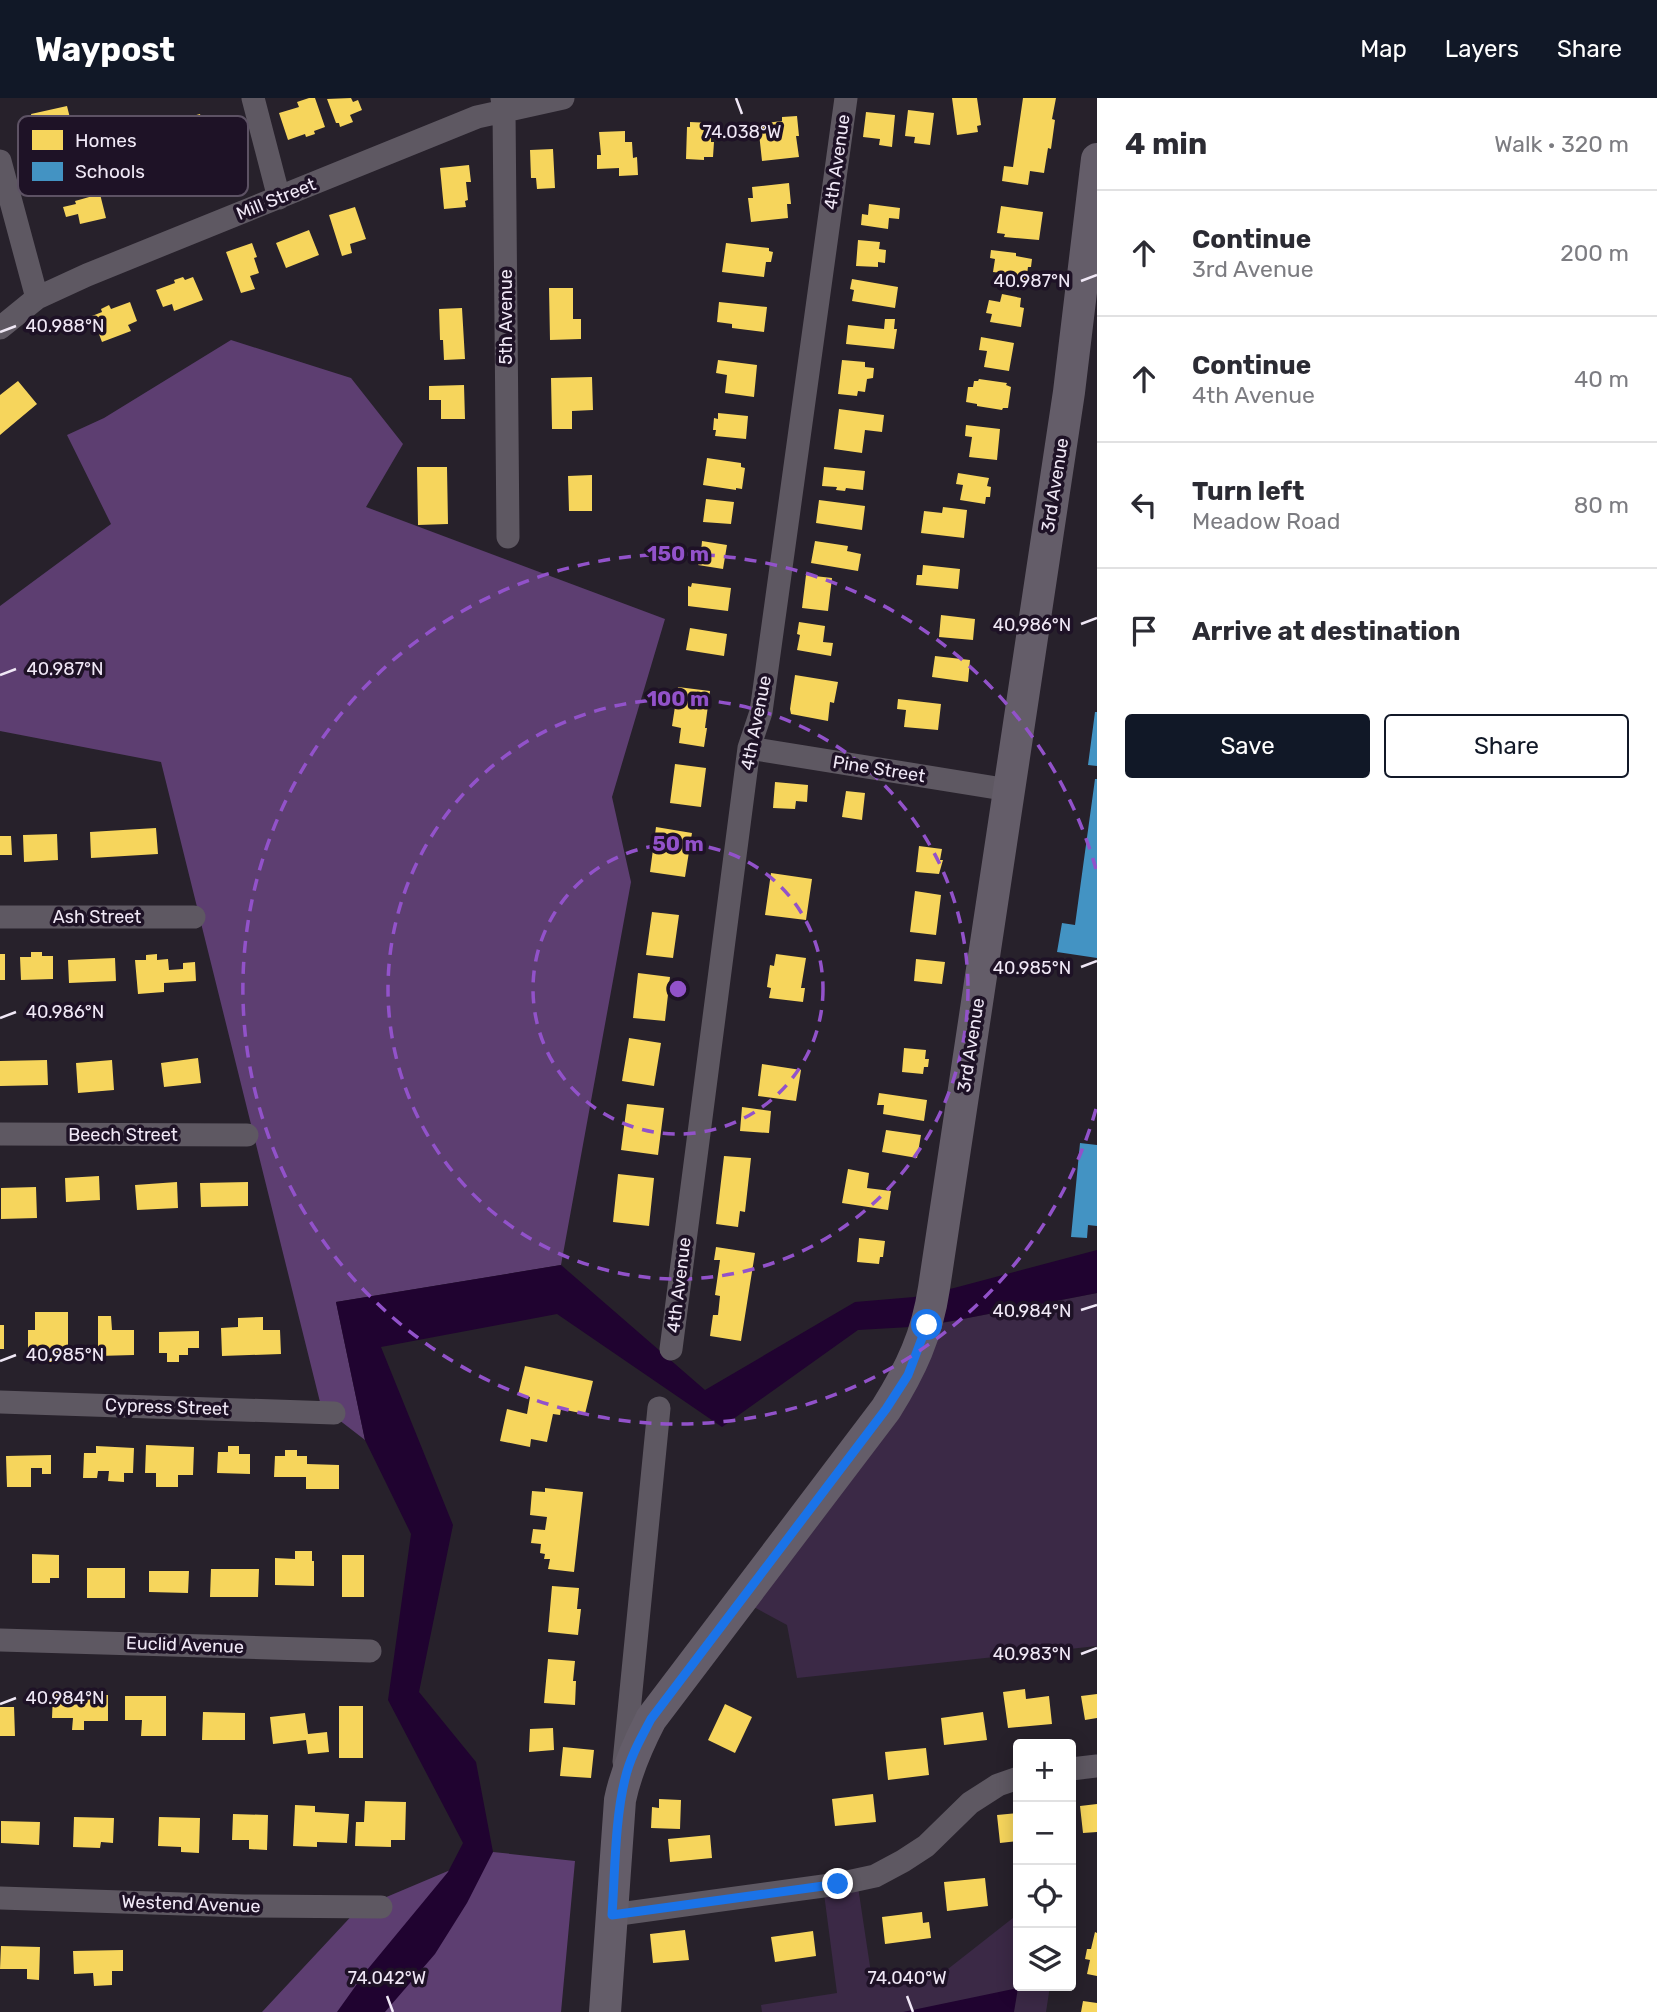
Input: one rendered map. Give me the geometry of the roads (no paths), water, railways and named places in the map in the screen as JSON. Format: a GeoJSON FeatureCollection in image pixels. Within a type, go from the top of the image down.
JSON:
{"type":"FeatureCollection","features":[{"type":"Feature","properties":{"kind":"main road","name":"3rd Avenue"},"geometry":{"type":"LineString","coordinates":[[620,1800],[636,1747],[651,1719],[886,1409],[908,1375],[927,1325],[1069,392],[1097,159]]}},
{"type":"Feature","properties":{"kind":"main road"},"geometry":{"type":"LineString","coordinates":[[605,2012],[620,1800]]}},
{"type":"Feature","properties":{"kind":"street"},"geometry":{"type":"LineString","coordinates":[[253,98],[279,198]]}},
{"type":"Feature","properties":{"kind":"street","name":"Mill Street"},"geometry":{"type":"LineString","coordinates":[[0,328],[37,298],[87,275],[477,117],[503,104],[563,98]]}},
{"type":"Feature","properties":{"kind":"street","name":"4th Avenue"},"geometry":{"type":"LineString","coordinates":[[671,1349],[748,748],[761,712],[846,98]]}},
{"type":"Feature","properties":{"kind":"street","name":"5th Avenue"},"geometry":{"type":"LineString","coordinates":[[503,104],[508,537]]}},
{"type":"Feature","properties":{"kind":"street"},"geometry":{"type":"LineString","coordinates":[[0,162],[37,298]]}},
{"type":"Feature","properties":{"kind":"street","name":"Pine Street"},"geometry":{"type":"LineString","coordinates":[[748,748],[1009,790]]}},
{"type":"Feature","properties":{"kind":"street","name":"Ash Street"},"geometry":{"type":"LineString","coordinates":[[0,917],[194,917]]}},
{"type":"Feature","properties":{"kind":"street","name":"Beech Street"},"geometry":{"type":"LineString","coordinates":[[0,1134],[247,1135]]}},
{"type":"Feature","properties":{"kind":"street","name":"Cypress Street"},"geometry":{"type":"LineString","coordinates":[[0,1402],[334,1413]]}},
{"type":"Feature","properties":{"kind":"street"},"geometry":{"type":"LineString","coordinates":[[620,1800],[659,1408]]}},
{"type":"Feature","properties":{"kind":"street","name":"Euclid Avenue"},"geometry":{"type":"LineString","coordinates":[[0,1640],[370,1651]]}},
{"type":"Feature","properties":{"kind":"street"},"geometry":{"type":"LineString","coordinates":[[1076,1768],[1097,1766]]}},
{"type":"Feature","properties":{"kind":"street"},"geometry":{"type":"LineString","coordinates":[[612,1915],[838,1884],[875,1876],[926,1846],[970,1803],[998,1785],[1013,1780]]}},
{"type":"Feature","properties":{"kind":"street","name":"Westend Avenue"},"geometry":{"type":"LineString","coordinates":[[0,1898],[381,1908]]}}]}
